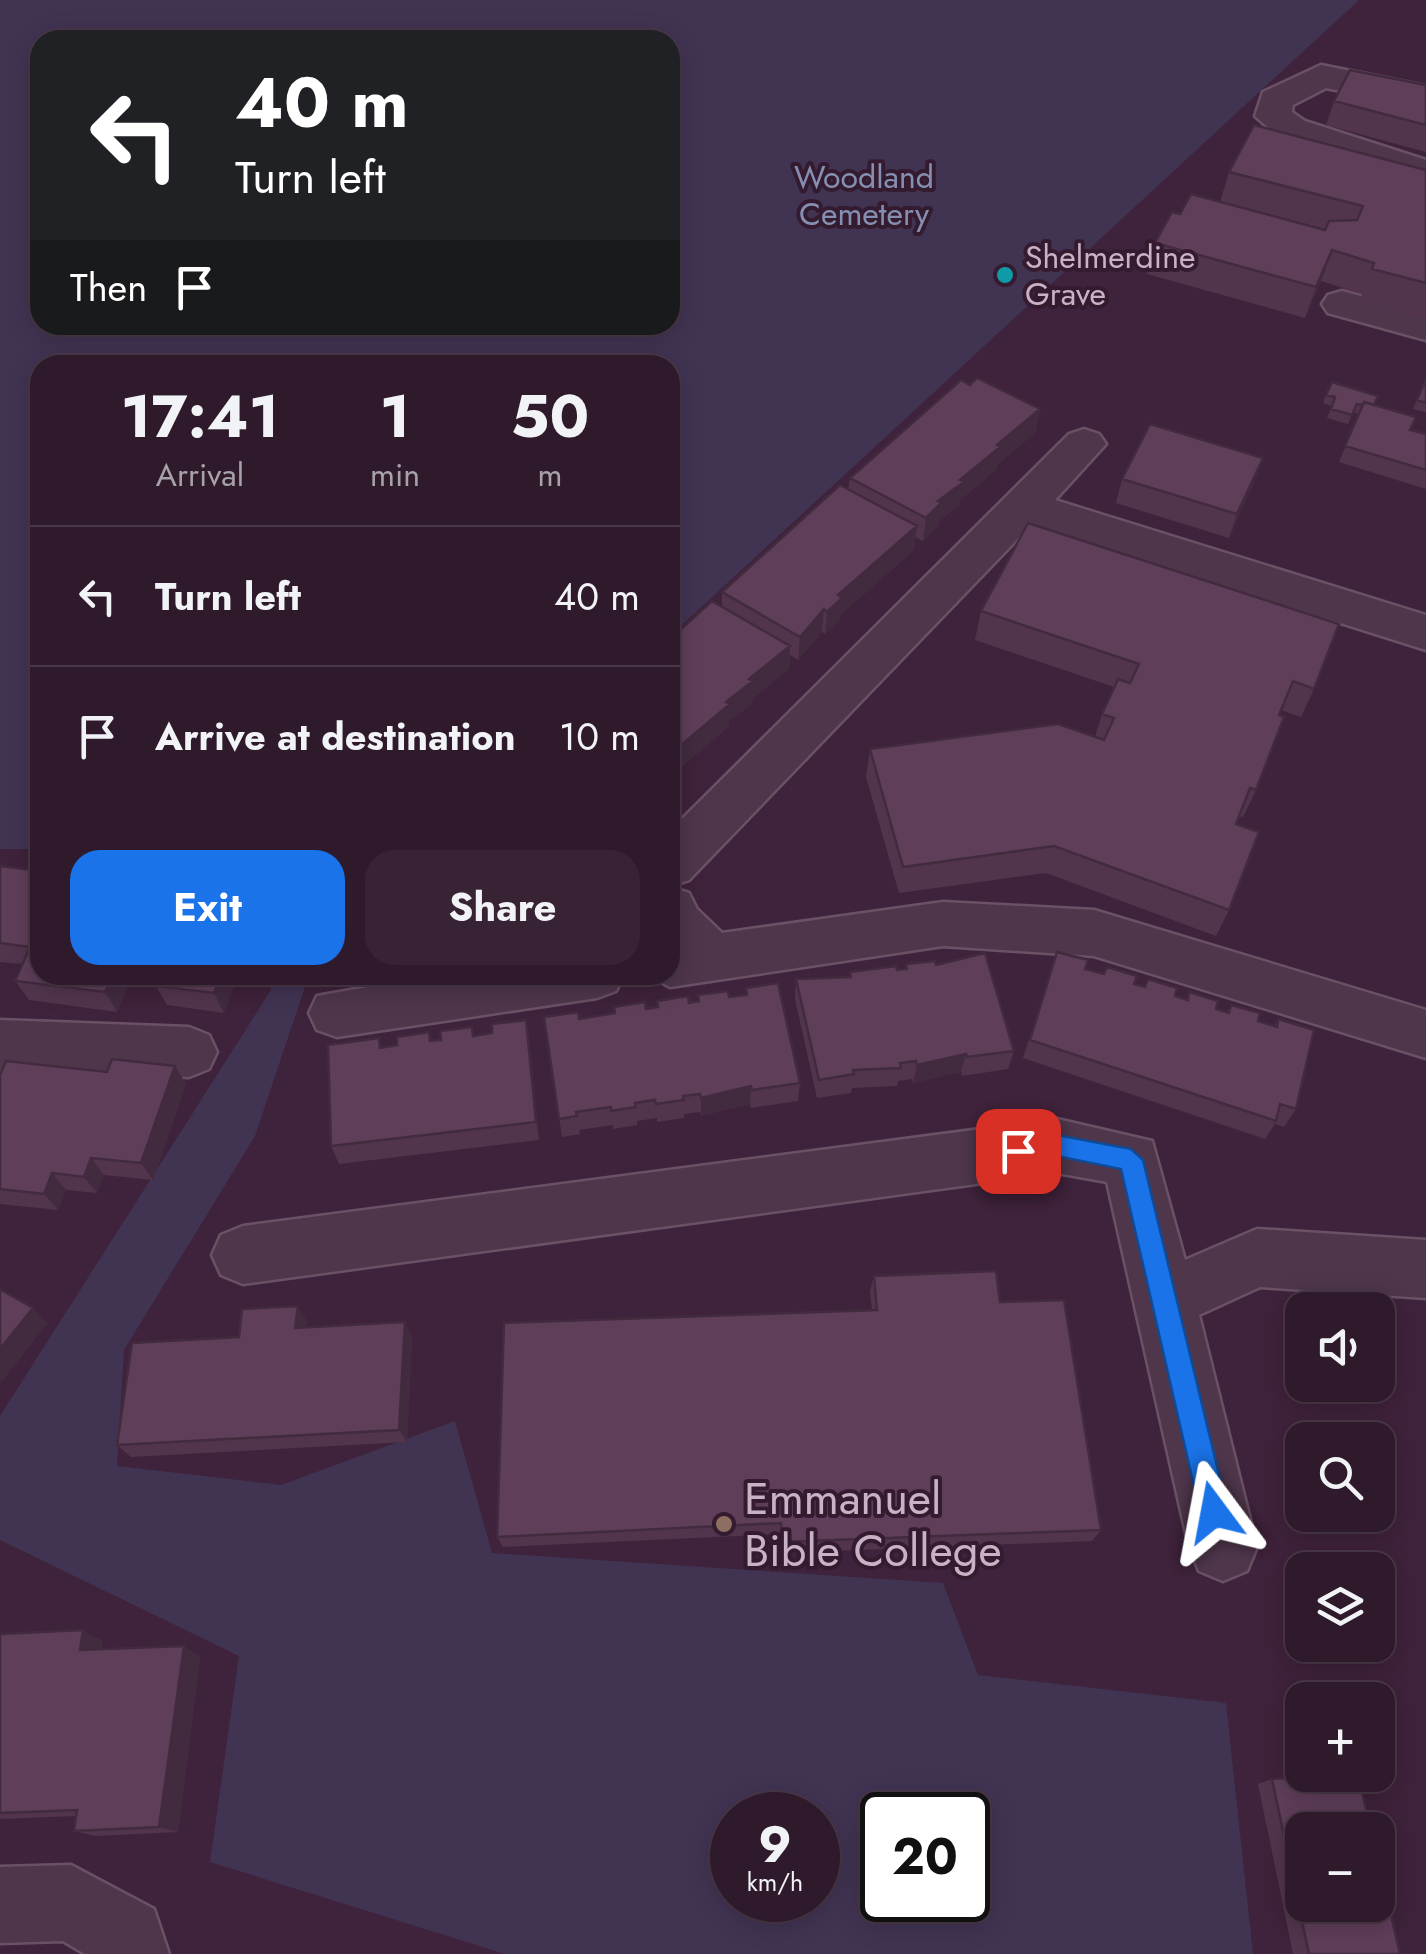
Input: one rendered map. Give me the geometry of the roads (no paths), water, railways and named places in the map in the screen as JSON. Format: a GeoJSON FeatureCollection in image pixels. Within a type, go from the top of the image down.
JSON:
{"type":"FeatureCollection","features":[{"type":"Feature","properties":{"kind":"lane"},"geometry":{"type":"LineString","coordinates":[[1426,97],[1321,76],[1276,100],[1273,116],[1292,129],[1426,172]]}},
{"type":"Feature","properties":{"kind":"lane"},"geometry":{"type":"LineString","coordinates":[[1342,304],[1426,327]]}},
{"type":"Feature","properties":{"kind":"lane"},"geometry":{"type":"LineString","coordinates":[[680,855],[1084,444]]}},
{"type":"Feature","properties":{"kind":"lane"},"geometry":{"type":"LineString","coordinates":[[1024,506],[1426,634]]}},
{"type":"Feature","properties":{"kind":"lane"},"geometry":{"type":"LineString","coordinates":[[680,932],[691,961],[943,924],[1094,933],[1426,1034]]}},
{"type":"Feature","properties":{"kind":"lane"},"geometry":{"type":"LineString","coordinates":[[337,1012],[518,985]]}},
{"type":"Feature","properties":{"kind":"lane"},"geometry":{"type":"LineString","coordinates":[[0,1045],[189,1052]]}},
{"type":"Feature","properties":{"kind":"lane"},"geometry":{"type":"LineString","coordinates":[[244,1255],[1057,1146],[1131,1160],[1222,1547]]}},
{"type":"Feature","properties":{"kind":"lane"},"geometry":{"type":"LineString","coordinates":[[1164,1300],[1256,1258],[1426,1269]]}},
{"type":"Feature","properties":{"kind":"lane"},"geometry":{"type":"LineString","coordinates":[[0,1905],[70,1903],[126,1936],[131,1954]]}},
{"type":"Feature","properties":{"kind":"place","name":"Shelmerdine Grave"},"geometry":{"type":"Point","coordinates":[1005,275]}},
{"type":"Feature","properties":{"kind":"place","name":"Emmanuel Bible College"},"geometry":{"type":"Point","coordinates":[724,1524]}},
{"type":"Feature","properties":{"kind":"park label","name":"Woodland Cemetery"},"geometry":{"type":"Point","coordinates":[864,196]}}]}
